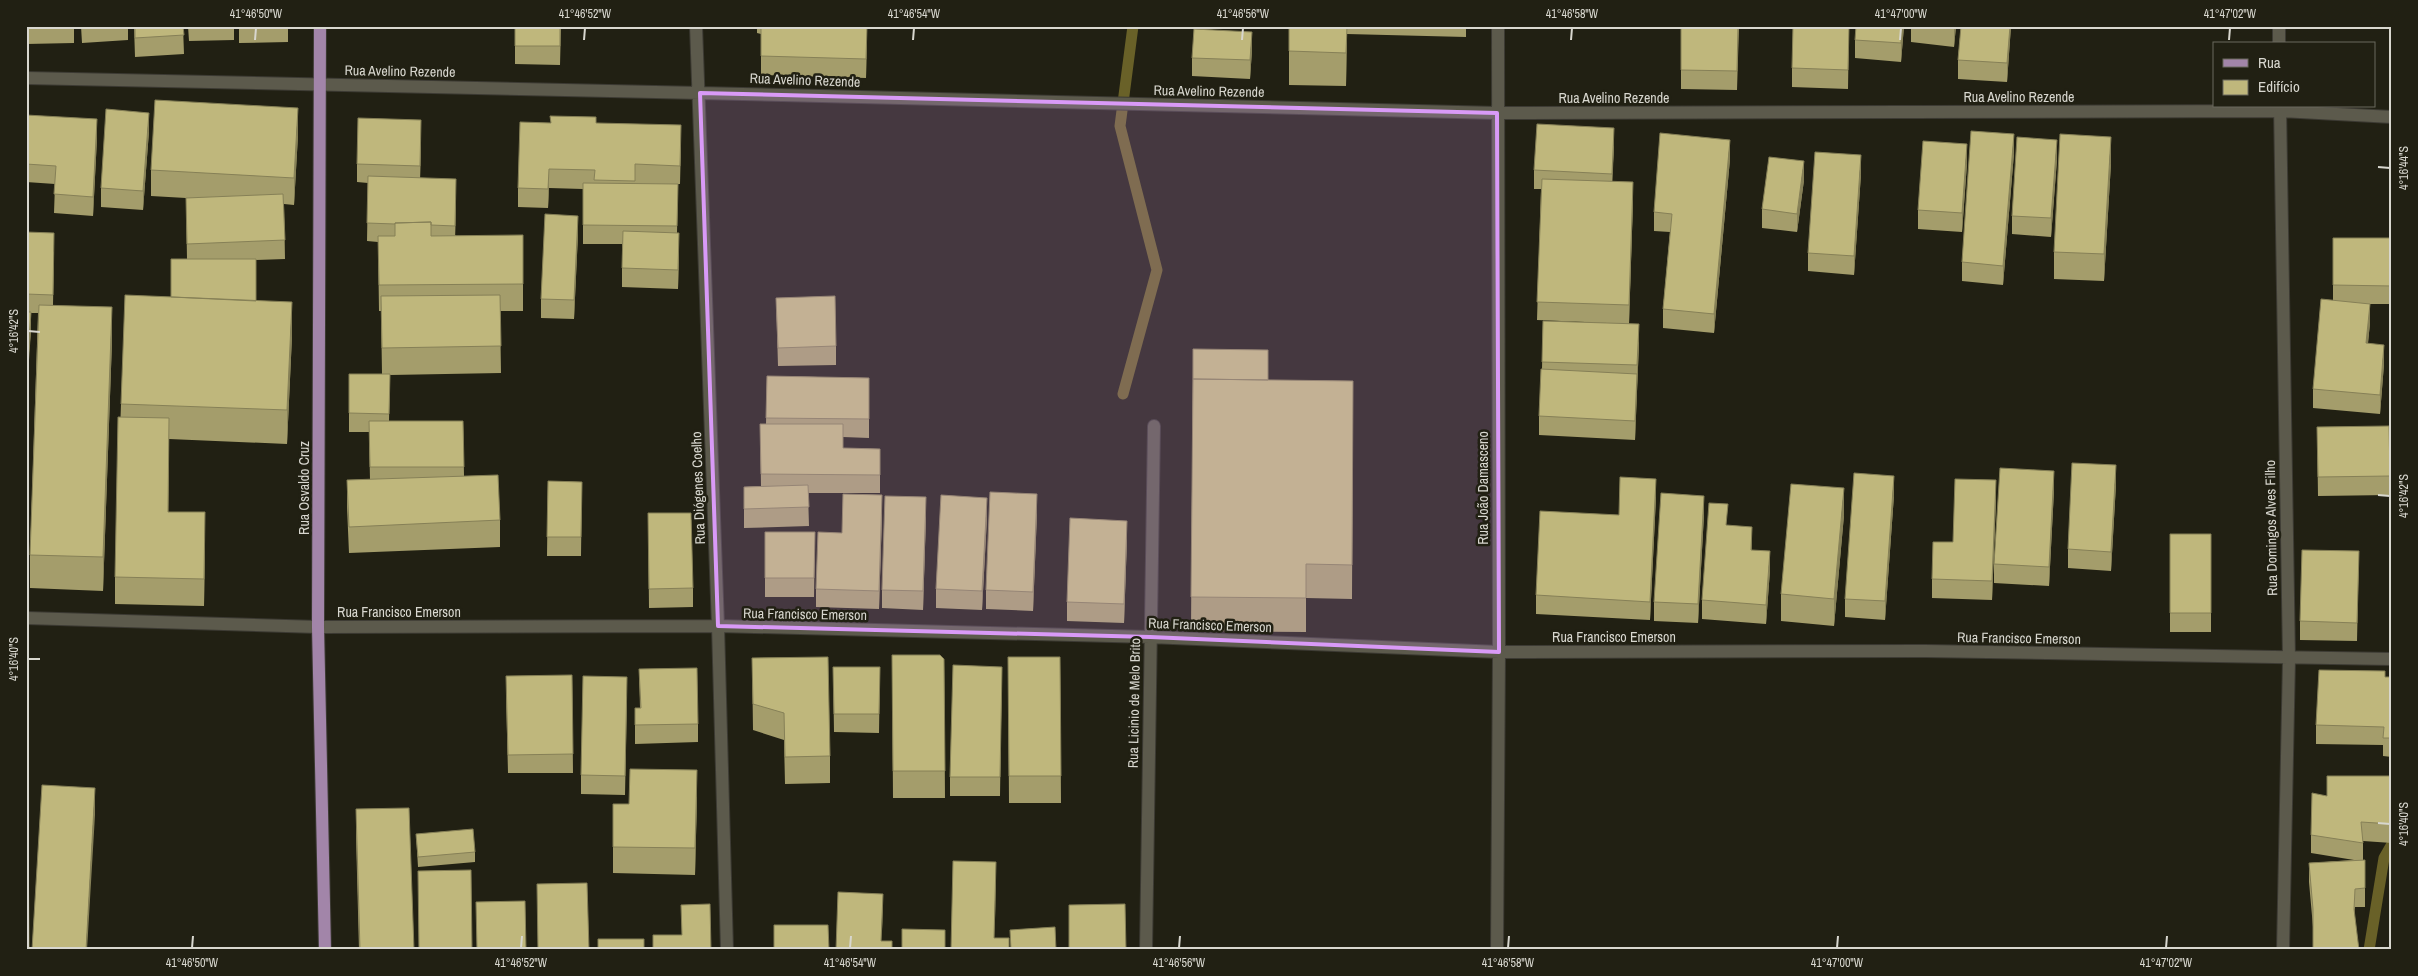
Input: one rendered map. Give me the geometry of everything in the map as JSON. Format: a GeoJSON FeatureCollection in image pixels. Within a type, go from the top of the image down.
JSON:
{"type":"FeatureCollection","features":[{"type":"Feature","properties":{"kind":"main road","name":"Rua Osvaldo Cruz"},"geometry":{"type":"LineString","coordinates":[[320,26],[318,627],[324,950]]}},
{"type":"Feature","properties":{"kind":"street","name":"Rua Diógenes Coelho"},"geometry":{"type":"LineString","coordinates":[[696,26],[700,92],[718,626],[727,950]]}},
{"type":"Feature","properties":{"kind":"street","name":"Rua João Damasceno"},"geometry":{"type":"LineString","coordinates":[[1497,950],[1499,652],[1496,114],[1498,26]]}},
{"type":"Feature","properties":{"kind":"street"},"geometry":{"type":"LineString","coordinates":[[2279,26],[2279,42]]}},
{"type":"Feature","properties":{"kind":"street","name":"Rua Avelino Rezende"},"geometry":{"type":"LineString","coordinates":[[26,78],[700,92],[1496,114],[2280,109],[2392,117]]}},
{"type":"Feature","properties":{"kind":"street","name":"Rua Domingos Alves Filho"},"geometry":{"type":"LineString","coordinates":[[2280,109],[2289,659],[2283,950]]}},
{"type":"Feature","properties":{"kind":"street","name":"Rua Licinio de Melo Brito"},"geometry":{"type":"LineString","coordinates":[[1146,950],[1154,426]]}},
{"type":"Feature","properties":{"kind":"street","name":"Rua Francisco Emerson"},"geometry":{"type":"LineString","coordinates":[[26,618],[318,627],[718,626],[1150,637],[1499,652],[1925,651],[2289,659],[2392,659]]}},
{"type":"Feature","properties":{"kind":"highlighted area"},"geometry":{"type":"Polygon","coordinates":[[[700,93],[1497,113],[1499,652],[1150,637],[718,626],[700,93]]]}},
{"type":"Feature","properties":{"kind":"building"},"geometry":{"type":"Polygon","coordinates":[[[135,26],[183,26],[184,35],[135,38],[135,26]]]}},
{"type":"Feature","properties":{"kind":"building"},"geometry":{"type":"Polygon","coordinates":[[[515,26],[560,26],[560,46],[515,46],[515,26]]]}},
{"type":"Feature","properties":{"kind":"building"},"geometry":{"type":"Polygon","coordinates":[[[761,26],[867,26],[866,59],[761,56],[761,26]]]}},
{"type":"Feature","properties":{"kind":"building"},"geometry":{"type":"Polygon","coordinates":[[[1289,26],[1347,26],[1346,53],[1289,51],[1289,26]]]}},
{"type":"Feature","properties":{"kind":"building"},"geometry":{"type":"Polygon","coordinates":[[[1681,26],[1738,26],[1737,71],[1681,70],[1681,26]]]}},
{"type":"Feature","properties":{"kind":"building"},"geometry":{"type":"Polygon","coordinates":[[[1793,26],[1849,26],[1848,70],[1792,68],[1793,26]]]}},
{"type":"Feature","properties":{"kind":"building"},"geometry":{"type":"Polygon","coordinates":[[[1856,26],[1902,26],[1901,43],[1855,40],[1856,26]]]}},
{"type":"Feature","properties":{"kind":"building"},"geometry":{"type":"Polygon","coordinates":[[[1937,26],[1954,26],[1954,28],[1937,26]]]}},
{"type":"Feature","properties":{"kind":"building"},"geometry":{"type":"Polygon","coordinates":[[[1961,26],[2010,26],[2007,63],[1958,60],[1961,26]]]}},
{"type":"Feature","properties":{"kind":"building"},"geometry":{"type":"Polygon","coordinates":[[[1194,29],[1252,32],[1250,60],[1192,58],[1194,29]]]}},
{"type":"Feature","properties":{"kind":"building"},"geometry":{"type":"Polygon","coordinates":[[[155,100],[298,108],[294,178],[151,170],[155,100]]]}},
{"type":"Feature","properties":{"kind":"building"},"geometry":{"type":"Polygon","coordinates":[[[106,109],[149,113],[143,191],[101,188],[106,109]]]}},
{"type":"Feature","properties":{"kind":"building"},"geometry":{"type":"Polygon","coordinates":[[[26,115],[97,119],[93,197],[54,194],[56,166],[26,164],[26,115]]]}},
{"type":"Feature","properties":{"kind":"building"},"geometry":{"type":"Polygon","coordinates":[[[550,116],[596,117],[596,123],[681,125],[680,166],[635,164],[635,181],[594,180],[595,170],[549,169],[548,189],[518,188],[520,122],[551,123],[550,116]]]}},
{"type":"Feature","properties":{"kind":"building"},"geometry":{"type":"Polygon","coordinates":[[[358,118],[421,120],[420,166],[357,164],[358,118]]]}},
{"type":"Feature","properties":{"kind":"building"},"geometry":{"type":"Polygon","coordinates":[[[1537,124],[1614,128],[1612,174],[1534,170],[1537,124]]]}},
{"type":"Feature","properties":{"kind":"building"},"geometry":{"type":"Polygon","coordinates":[[[1971,131],[2014,134],[2003,266],[1962,262],[1971,131]]]}},
{"type":"Feature","properties":{"kind":"building"},"geometry":{"type":"Polygon","coordinates":[[[1660,133],[1730,140],[1714,314],[1663,309],[1672,214],[1654,212],[1660,133]]]}},
{"type":"Feature","properties":{"kind":"building"},"geometry":{"type":"Polygon","coordinates":[[[2060,134],[2111,137],[2104,254],[2054,252],[2060,134]]]}},
{"type":"Feature","properties":{"kind":"building"},"geometry":{"type":"Polygon","coordinates":[[[2017,137],[2057,140],[2051,218],[2012,216],[2017,137]]]}},
{"type":"Feature","properties":{"kind":"building"},"geometry":{"type":"Polygon","coordinates":[[[1923,141],[1967,144],[1962,213],[1918,210],[1923,141]]]}},
{"type":"Feature","properties":{"kind":"building"},"geometry":{"type":"Polygon","coordinates":[[[1815,152],[1861,155],[1854,256],[1808,253],[1815,152]]]}},
{"type":"Feature","properties":{"kind":"building"},"geometry":{"type":"Polygon","coordinates":[[[1769,157],[1804,161],[1797,214],[1762,209],[1769,157]]]}},
{"type":"Feature","properties":{"kind":"building"},"geometry":{"type":"Polygon","coordinates":[[[368,176],[456,179],[455,226],[431,225],[431,222],[367,223],[368,176]]]}},
{"type":"Feature","properties":{"kind":"building"},"geometry":{"type":"Polygon","coordinates":[[[1542,179],[1633,182],[1629,305],[1537,302],[1542,179]]]}},
{"type":"Feature","properties":{"kind":"building"},"geometry":{"type":"Polygon","coordinates":[[[583,183],[678,184],[677,226],[583,225],[583,183]]]}},
{"type":"Feature","properties":{"kind":"building"},"geometry":{"type":"Polygon","coordinates":[[[283,194],[285,240],[187,244],[186,198],[283,194]]]}},
{"type":"Feature","properties":{"kind":"building"},"geometry":{"type":"Polygon","coordinates":[[[545,214],[578,216],[574,300],[541,299],[545,214]]]}},
{"type":"Feature","properties":{"kind":"building"},"geometry":{"type":"Polygon","coordinates":[[[431,222],[431,236],[523,235],[523,284],[379,285],[378,236],[395,236],[395,223],[431,222]]]}},
{"type":"Feature","properties":{"kind":"building"},"geometry":{"type":"Polygon","coordinates":[[[623,231],[679,233],[678,270],[622,268],[623,231]]]}},
{"type":"Feature","properties":{"kind":"building"},"geometry":{"type":"Polygon","coordinates":[[[26,232],[54,233],[53,295],[26,294],[26,232]]]}},
{"type":"Feature","properties":{"kind":"building"},"geometry":{"type":"Polygon","coordinates":[[[2333,238],[2392,238],[2392,286],[2333,285],[2333,238]]]}},
{"type":"Feature","properties":{"kind":"building"},"geometry":{"type":"Polygon","coordinates":[[[171,259],[256,259],[256,301],[171,297],[171,259]]]}},
{"type":"Feature","properties":{"kind":"building"},"geometry":{"type":"Polygon","coordinates":[[[125,295],[292,302],[287,410],[121,404],[125,295]]]}},
{"type":"Feature","properties":{"kind":"building"},"geometry":{"type":"Polygon","coordinates":[[[500,295],[501,346],[382,348],[381,296],[500,295]]]}},
{"type":"Feature","properties":{"kind":"building"},"geometry":{"type":"Polygon","coordinates":[[[835,296],[836,346],[778,348],[776,298],[835,296]]]}},
{"type":"Feature","properties":{"kind":"building"},"geometry":{"type":"Polygon","coordinates":[[[2321,299],[2370,304],[2366,343],[2384,345],[2380,395],[2313,389],[2321,299]]]}},
{"type":"Feature","properties":{"kind":"building"},"geometry":{"type":"Polygon","coordinates":[[[39,305],[112,307],[103,557],[30,555],[39,305]]]}},
{"type":"Feature","properties":{"kind":"building"},"geometry":{"type":"Polygon","coordinates":[[[26,312],[31,312],[28,356],[26,356],[26,312]]]}},
{"type":"Feature","properties":{"kind":"building"},"geometry":{"type":"Polygon","coordinates":[[[1543,321],[1639,324],[1637,365],[1542,362],[1543,321]]]}},
{"type":"Feature","properties":{"kind":"building"},"geometry":{"type":"Polygon","coordinates":[[[1193,349],[1268,350],[1268,380],[1193,379],[1193,349]]]}},
{"type":"Feature","properties":{"kind":"building"},"geometry":{"type":"Polygon","coordinates":[[[26,363],[27,363],[26,402],[26,363]]]}},
{"type":"Feature","properties":{"kind":"building"},"geometry":{"type":"Polygon","coordinates":[[[1541,369],[1637,374],[1635,421],[1539,416],[1541,369]]]}},
{"type":"Feature","properties":{"kind":"building"},"geometry":{"type":"Polygon","coordinates":[[[349,374],[390,374],[389,414],[349,413],[349,374]]]}},
{"type":"Feature","properties":{"kind":"building"},"geometry":{"type":"Polygon","coordinates":[[[767,376],[869,378],[869,419],[766,418],[767,376]]]}},
{"type":"Feature","properties":{"kind":"building"},"geometry":{"type":"Polygon","coordinates":[[[1193,379],[1353,381],[1352,565],[1306,564],[1306,598],[1191,597],[1193,379]]]}},
{"type":"Feature","properties":{"kind":"building"},"geometry":{"type":"Polygon","coordinates":[[[118,417],[169,418],[168,512],[205,512],[204,579],[115,577],[118,417]]]}},
{"type":"Feature","properties":{"kind":"building"},"geometry":{"type":"Polygon","coordinates":[[[369,421],[463,421],[464,467],[370,467],[369,421]]]}},
{"type":"Feature","properties":{"kind":"building"},"geometry":{"type":"Polygon","coordinates":[[[760,424],[843,424],[843,448],[880,449],[880,475],[761,474],[760,424]]]}},
{"type":"Feature","properties":{"kind":"building"},"geometry":{"type":"Polygon","coordinates":[[[2389,426],[2390,476],[2318,477],[2317,427],[2389,426]]]}},
{"type":"Feature","properties":{"kind":"building"},"geometry":{"type":"Polygon","coordinates":[[[2072,463],[2116,465],[2111,552],[2068,549],[2072,463]]]}},
{"type":"Feature","properties":{"kind":"building"},"geometry":{"type":"Polygon","coordinates":[[[2000,468],[2054,471],[2049,567],[1994,564],[2000,468]]]}},
{"type":"Feature","properties":{"kind":"building"},"geometry":{"type":"Polygon","coordinates":[[[1854,473],[1894,476],[1885,601],[1845,599],[1854,473]]]}},
{"type":"Feature","properties":{"kind":"building"},"geometry":{"type":"Polygon","coordinates":[[[498,475],[500,520],[349,527],[347,480],[498,475]]]}},
{"type":"Feature","properties":{"kind":"building"},"geometry":{"type":"Polygon","coordinates":[[[1620,477],[1656,479],[1650,602],[1536,595],[1540,511],[1619,515],[1620,477]]]}},
{"type":"Feature","properties":{"kind":"building"},"geometry":{"type":"Polygon","coordinates":[[[1955,479],[1996,480],[1992,581],[1932,579],[1933,542],[1953,542],[1955,479]]]}},
{"type":"Feature","properties":{"kind":"building"},"geometry":{"type":"Polygon","coordinates":[[[548,481],[582,482],[581,537],[547,537],[548,481]]]}},
{"type":"Feature","properties":{"kind":"building"},"geometry":{"type":"Polygon","coordinates":[[[1791,484],[1844,488],[1834,599],[1781,594],[1791,484]]]}},
{"type":"Feature","properties":{"kind":"building"},"geometry":{"type":"Polygon","coordinates":[[[808,485],[809,507],[744,509],[744,487],[808,485]]]}},
{"type":"Feature","properties":{"kind":"building"},"geometry":{"type":"Polygon","coordinates":[[[990,492],[1037,494],[1033,592],[986,590],[990,492]]]}},
{"type":"Feature","properties":{"kind":"building"},"geometry":{"type":"Polygon","coordinates":[[[1661,493],[1704,496],[1698,604],[1654,602],[1661,493]]]}},
{"type":"Feature","properties":{"kind":"building"},"geometry":{"type":"Polygon","coordinates":[[[843,494],[882,495],[879,591],[816,589],[818,532],[842,533],[843,494]]]}},
{"type":"Feature","properties":{"kind":"building"},"geometry":{"type":"Polygon","coordinates":[[[941,495],[987,498],[982,591],[936,589],[941,495]]]}},
{"type":"Feature","properties":{"kind":"building"},"geometry":{"type":"Polygon","coordinates":[[[885,496],[926,497],[923,591],[882,590],[885,496]]]}},
{"type":"Feature","properties":{"kind":"building"},"geometry":{"type":"Polygon","coordinates":[[[1709,503],[1728,504],[1726,525],[1752,527],[1751,550],[1770,551],[1766,605],[1702,600],[1709,503]]]}},
{"type":"Feature","properties":{"kind":"building"},"geometry":{"type":"Polygon","coordinates":[[[648,513],[691,513],[693,588],[649,589],[648,513]]]}},
{"type":"Feature","properties":{"kind":"building"},"geometry":{"type":"Polygon","coordinates":[[[1070,518],[1127,521],[1124,604],[1067,602],[1070,518]]]}},
{"type":"Feature","properties":{"kind":"building"},"geometry":{"type":"Polygon","coordinates":[[[765,532],[815,532],[814,578],[765,578],[765,532]]]}},
{"type":"Feature","properties":{"kind":"building"},"geometry":{"type":"Polygon","coordinates":[[[2170,534],[2211,534],[2211,613],[2170,613],[2170,534]]]}},
{"type":"Feature","properties":{"kind":"building"},"geometry":{"type":"Polygon","coordinates":[[[2302,550],[2359,551],[2357,623],[2300,621],[2302,550]]]}},
{"type":"Feature","properties":{"kind":"building"},"geometry":{"type":"Polygon","coordinates":[[[892,655],[940,655],[944,659],[945,771],[893,771],[892,655]]]}},
{"type":"Feature","properties":{"kind":"building"},"geometry":{"type":"Polygon","coordinates":[[[828,657],[830,756],[785,757],[784,713],[753,704],[752,658],[828,657]]]}},
{"type":"Feature","properties":{"kind":"building"},"geometry":{"type":"Polygon","coordinates":[[[1008,657],[1060,657],[1061,776],[1009,776],[1008,657]]]}},
{"type":"Feature","properties":{"kind":"building"},"geometry":{"type":"Polygon","coordinates":[[[953,665],[1002,667],[1000,777],[950,777],[953,665]]]}},
{"type":"Feature","properties":{"kind":"building"},"geometry":{"type":"Polygon","coordinates":[[[833,667],[880,667],[879,714],[834,714],[833,667]]]}},
{"type":"Feature","properties":{"kind":"building"},"geometry":{"type":"Polygon","coordinates":[[[697,668],[698,724],[635,725],[635,708],[641,708],[639,669],[697,668]]]}},
{"type":"Feature","properties":{"kind":"building"},"geometry":{"type":"Polygon","coordinates":[[[2319,670],[2385,671],[2385,677],[2392,677],[2392,738],[2383,738],[2384,727],[2316,725],[2319,670]]]}},
{"type":"Feature","properties":{"kind":"building"},"geometry":{"type":"Polygon","coordinates":[[[572,675],[573,754],[508,755],[506,676],[572,675]]]}},
{"type":"Feature","properties":{"kind":"building"},"geometry":{"type":"Polygon","coordinates":[[[583,676],[627,677],[625,776],[581,775],[583,676]]]}},
{"type":"Feature","properties":{"kind":"building"},"geometry":{"type":"Polygon","coordinates":[[[630,769],[697,770],[695,848],[613,847],[613,804],[629,804],[630,769]]]}},
{"type":"Feature","properties":{"kind":"building"},"geometry":{"type":"Polygon","coordinates":[[[2327,776],[2392,776],[2392,824],[2361,822],[2363,843],[2311,835],[2312,793],[2327,796],[2327,776]]]}},
{"type":"Feature","properties":{"kind":"building"},"geometry":{"type":"Polygon","coordinates":[[[42,785],[95,788],[86,950],[32,950],[42,785]]]}},
{"type":"Feature","properties":{"kind":"building"},"geometry":{"type":"Polygon","coordinates":[[[409,808],[414,950],[360,950],[356,809],[409,808]]]}},
{"type":"Feature","properties":{"kind":"building"},"geometry":{"type":"Polygon","coordinates":[[[26,824],[28,824],[29,950],[26,950],[26,824]]]}},
{"type":"Feature","properties":{"kind":"building"},"geometry":{"type":"Polygon","coordinates":[[[473,829],[475,852],[418,857],[416,834],[473,829]]]}},
{"type":"Feature","properties":{"kind":"building"},"geometry":{"type":"Polygon","coordinates":[[[2365,860],[2365,888],[2355,889],[2354,909],[2359,950],[2313,950],[2313,909],[2309,863],[2365,860]]]}},
{"type":"Feature","properties":{"kind":"building"},"geometry":{"type":"Polygon","coordinates":[[[953,861],[996,862],[994,938],[1009,938],[1009,950],[951,950],[953,861]]]}},
{"type":"Feature","properties":{"kind":"building"},"geometry":{"type":"Polygon","coordinates":[[[471,870],[472,950],[419,950],[418,871],[471,870]]]}},
{"type":"Feature","properties":{"kind":"building"},"geometry":{"type":"Polygon","coordinates":[[[587,883],[589,950],[538,950],[537,884],[587,883]]]}},
{"type":"Feature","properties":{"kind":"building"},"geometry":{"type":"Polygon","coordinates":[[[838,892],[883,894],[881,941],[892,941],[892,950],[836,950],[838,892]]]}},
{"type":"Feature","properties":{"kind":"building"},"geometry":{"type":"Polygon","coordinates":[[[525,901],[526,950],[477,950],[476,902],[525,901]]]}},
{"type":"Feature","properties":{"kind":"building"},"geometry":{"type":"Polygon","coordinates":[[[710,904],[711,950],[653,950],[653,935],[682,935],[681,905],[710,904]]]}},
{"type":"Feature","properties":{"kind":"building"},"geometry":{"type":"Polygon","coordinates":[[[1125,904],[1126,950],[1069,950],[1069,905],[1125,904]]]}},
{"type":"Feature","properties":{"kind":"building"},"geometry":{"type":"Polygon","coordinates":[[[774,925],[828,925],[829,950],[774,950],[774,925]]]}},
{"type":"Feature","properties":{"kind":"building"},"geometry":{"type":"Polygon","coordinates":[[[1055,927],[1056,950],[1011,950],[1010,930],[1055,927]]]}},
{"type":"Feature","properties":{"kind":"building"},"geometry":{"type":"Polygon","coordinates":[[[902,929],[945,930],[945,950],[902,950],[902,929]]]}},
{"type":"Feature","properties":{"kind":"building"},"geometry":{"type":"Polygon","coordinates":[[[598,939],[644,939],[644,950],[598,950],[598,939]]]}},
{"type":"Feature","properties":{"kind":"waterway"},"geometry":{"type":"LineString","coordinates":[[1123,394],[1157,270],[1120,126],[1133,26]]}},
{"type":"Feature","properties":{"kind":"waterway"},"geometry":{"type":"LineString","coordinates":[[2369,950],[2384,858],[2392,844]]}}]}
